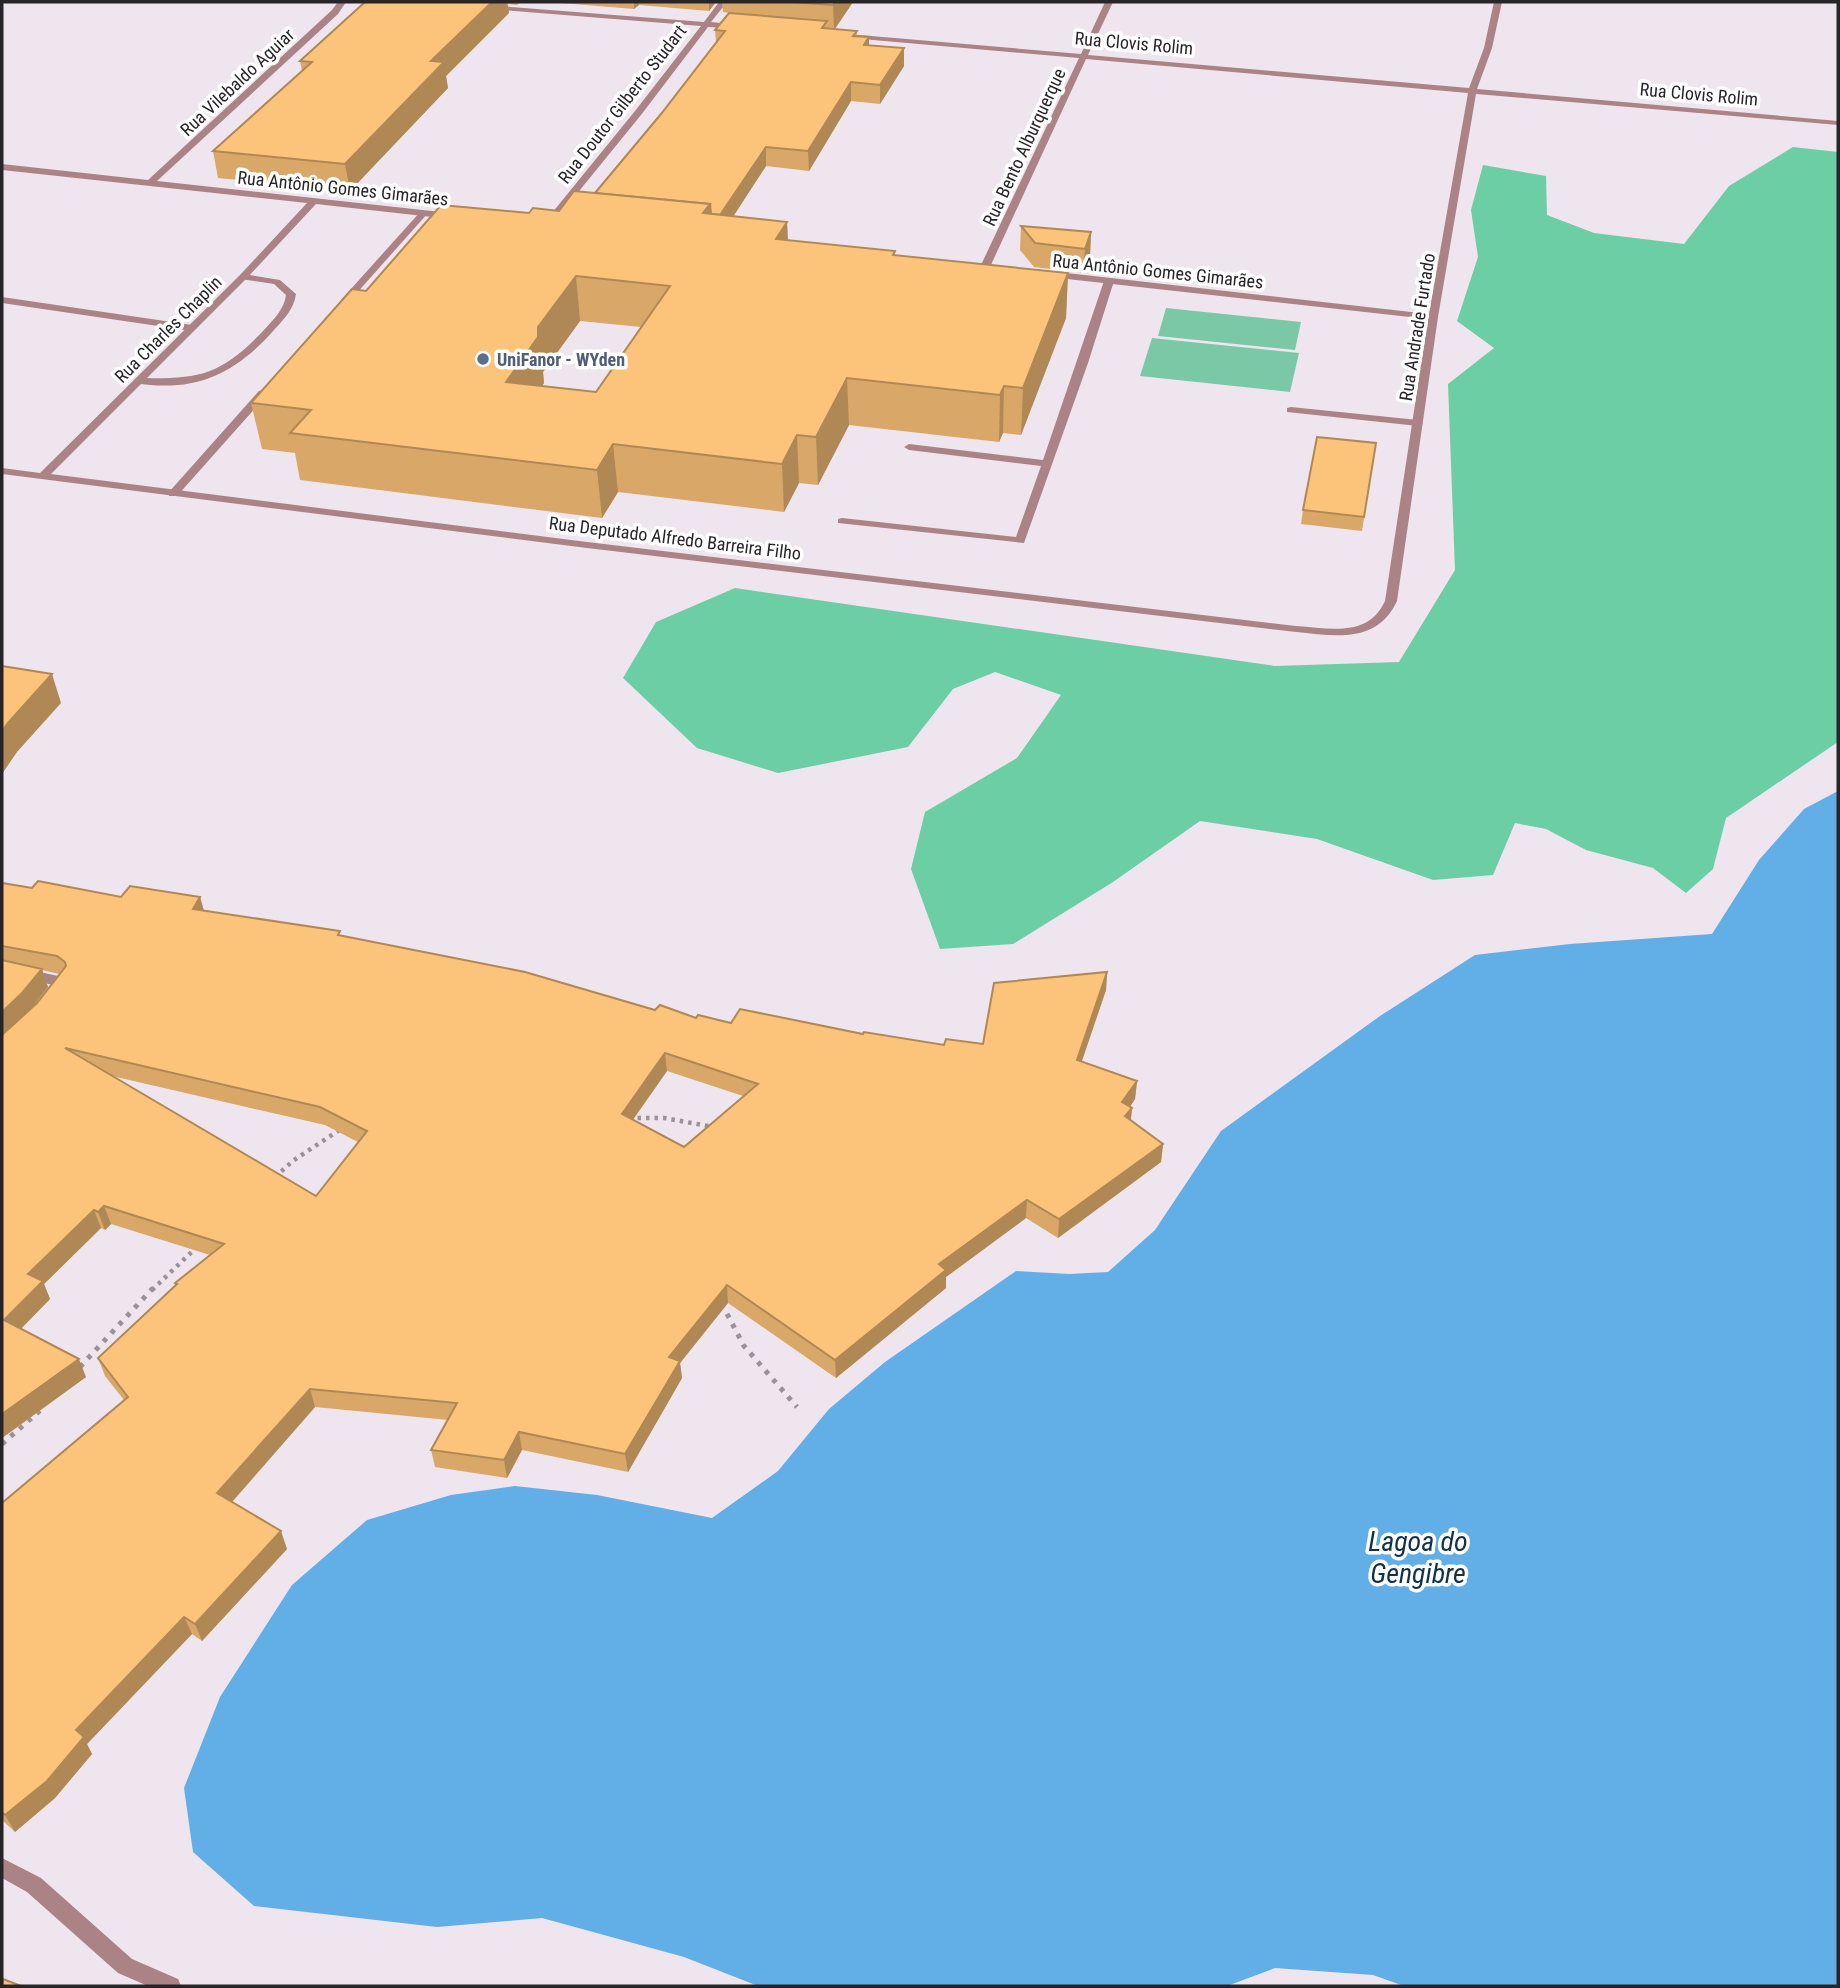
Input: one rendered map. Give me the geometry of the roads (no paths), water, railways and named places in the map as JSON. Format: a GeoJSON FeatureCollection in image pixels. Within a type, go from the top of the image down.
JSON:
{"type":"FeatureCollection","features":[{"type":"Feature","properties":{"kind":"street","name":"Rua Vilebaldo Aguiar"},"geometry":{"type":"LineString","coordinates":[[150,183],[265,79],[335,12],[342,2]]}},
{"type":"Feature","properties":{"kind":"street","name":"Rua Doutor Gilberto Studart"},"geometry":{"type":"LineString","coordinates":[[546,226],[638,113],[723,2]]}},
{"type":"Feature","properties":{"kind":"street","name":"Rua Bento Alburquerque"},"geometry":{"type":"LineString","coordinates":[[985,267],[1109,2]]}},
{"type":"Feature","properties":{"kind":"street","name":"Rua Andrade Furtado"},"geometry":{"type":"LineString","coordinates":[[1346,632],[1362,630],[1372,625],[1382,619],[1388,610],[1433,317],[1473,88],[1488,48],[1498,2]]}},
{"type":"Feature","properties":{"kind":"street"},"geometry":{"type":"LineString","coordinates":[[482,6],[746,27]]}},
{"type":"Feature","properties":{"kind":"street","name":"Rua Clovis Rolim"},"geometry":{"type":"LineString","coordinates":[[827,34],[1473,88],[1838,122]]}},
{"type":"Feature","properties":{"kind":"street","name":"Rua Antônio Gomes Gimarães"},"geometry":{"type":"LineString","coordinates":[[2,167],[465,217]]}},
{"type":"Feature","properties":{"kind":"street","name":"Rua Charles Chaplin"},"geometry":{"type":"LineString","coordinates":[[43,476],[243,277],[313,201]]}},
{"type":"Feature","properties":{"kind":"street"},"geometry":{"type":"LineString","coordinates":[[341,307],[424,213]]}},
{"type":"Feature","properties":{"kind":"street"},"geometry":{"type":"LineString","coordinates":[[532,224],[558,227]]}},
{"type":"Feature","properties":{"kind":"street"},"geometry":{"type":"LineString","coordinates":[[972,266],[999,269]]}},
{"type":"Feature","properties":{"kind":"street","name":"Rua Antônio Gomes Gimarães"},"geometry":{"type":"LineString","coordinates":[[1040,273],[1433,317]]}},
{"type":"Feature","properties":{"kind":"street"},"geometry":{"type":"LineString","coordinates":[[139,381],[191,380],[221,373],[263,336],[285,311],[291,302],[291,294],[277,282],[243,277]]}},
{"type":"Feature","properties":{"kind":"street"},"geometry":{"type":"LineString","coordinates":[[842,521],[1020,541],[1109,281]]}},
{"type":"Feature","properties":{"kind":"street"},"geometry":{"type":"LineString","coordinates":[[2,300],[192,328]]}},
{"type":"Feature","properties":{"kind":"street"},"geometry":{"type":"LineString","coordinates":[[173,494],[275,380]]}},
{"type":"Feature","properties":{"kind":"street"},"geometry":{"type":"LineString","coordinates":[[1291,410],[1418,423]]}},
{"type":"Feature","properties":{"kind":"street"},"geometry":{"type":"LineString","coordinates":[[909,447],[1047,464]]}},
{"type":"Feature","properties":{"kind":"street","name":"Rua Deputado Alfredo Barreira Filho"},"geometry":{"type":"LineString","coordinates":[[2,471],[173,494],[1346,632]]}},
{"type":"Feature","properties":{"kind":"street"},"geometry":{"type":"LineString","coordinates":[[2,969],[63,982],[50,999]]}},
{"type":"Feature","properties":{"kind":"street"},"geometry":{"type":"LineString","coordinates":[[2,1867],[34,1885],[125,1966],[170,1986]]}},
{"type":"Feature","properties":{"kind":"water","name":"Lagoa do Gengibre"},"geometry":{"type":"Polygon","coordinates":[[[1838,791],[1838,1986],[1404,1986],[1373,1975],[1275,1968],[1227,1986],[758,1986],[684,1957],[542,1918],[437,1927],[254,1906],[193,1852],[184,1788],[220,1697],[292,1585],[367,1520],[451,1495],[515,1486],[597,1495],[712,1518],[778,1471],[829,1409],[885,1362],[1016,1271],[1069,1274],[1108,1272],[1155,1230],[1221,1131],[1380,1016],[1475,955],[1570,944],[1712,934],[1759,860],[1804,809],[1838,791]]]}},
{"type":"Feature","properties":{"kind":"place","name":"UniFanor - WYden"},"geometry":{"type":"Point","coordinates":[483,359]}}]}
